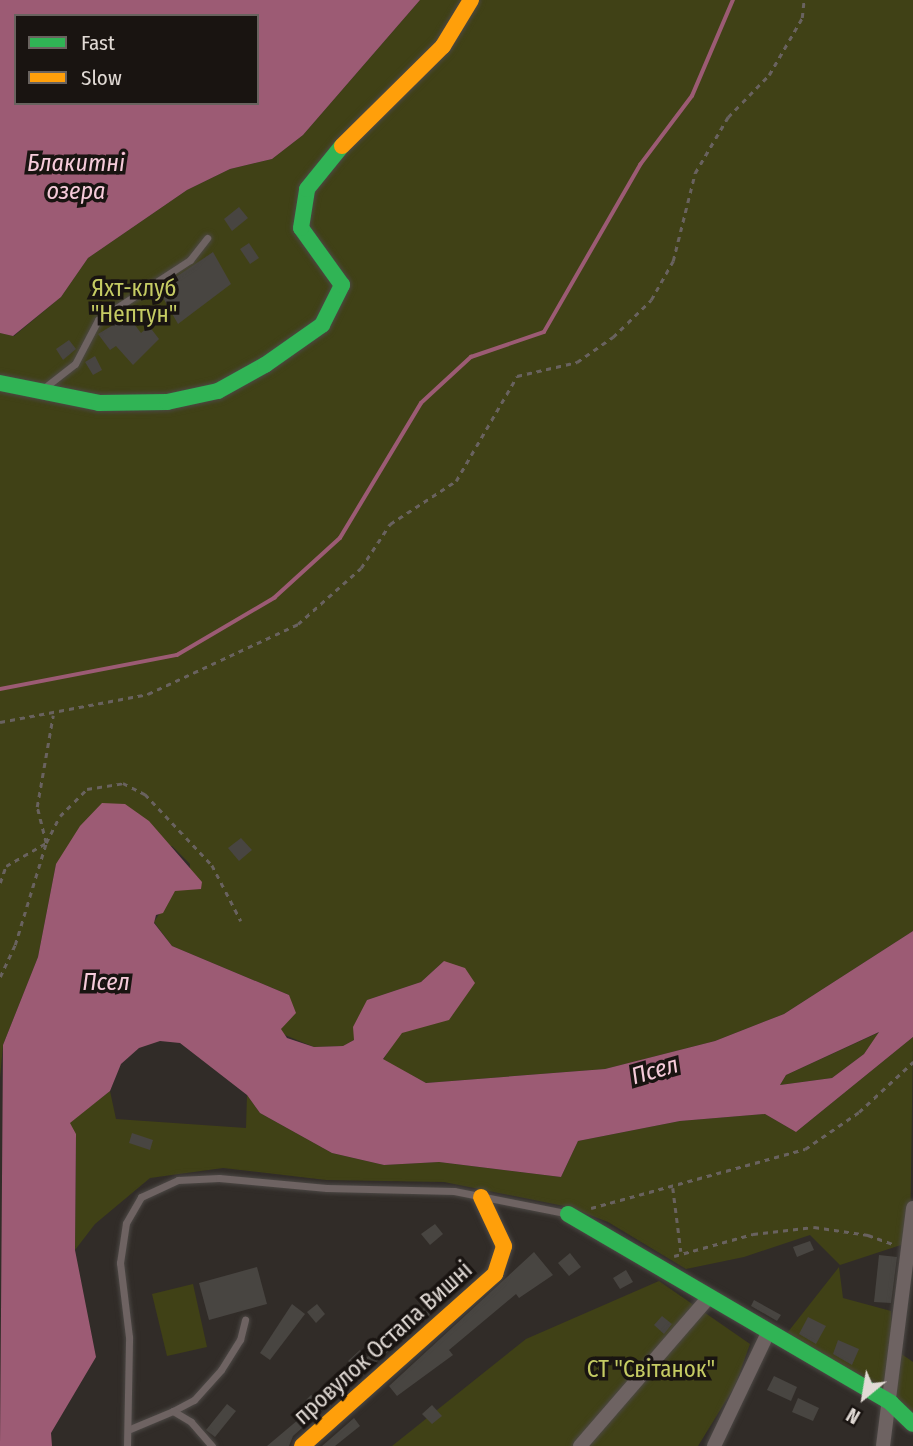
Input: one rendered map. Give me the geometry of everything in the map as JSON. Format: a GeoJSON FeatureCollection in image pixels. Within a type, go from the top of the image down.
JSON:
{"type":"FeatureCollection","features":[{"type":"Feature","properties":{"kind":"street"},"geometry":{"type":"LineString","coordinates":[[0,383],[38,393],[99,403],[167,402],[218,391],[321,325],[342,285],[301,228],[307,189],[363,121],[443,46],[471,0]]}},
{"type":"Feature","properties":{"kind":"street","name":"провулок Остапа Вишні"},"geometry":{"type":"LineString","coordinates":[[302,1446],[495,1274],[504,1246],[481,1197]]}},
{"type":"Feature","properties":{"kind":"street"},"geometry":{"type":"LineString","coordinates":[[883,1446],[891,1402],[913,1208]]}},
{"type":"Feature","properties":{"kind":"street"},"geometry":{"type":"LineString","coordinates":[[568,1214],[662,1267],[768,1333],[891,1402],[913,1424]]}},
{"type":"Feature","properties":{"kind":"street"},"geometry":{"type":"LineString","coordinates":[[580,1446],[708,1298]]}},
{"type":"Feature","properties":{"kind":"street"},"geometry":{"type":"LineString","coordinates":[[714,1446],[768,1333]]}},
{"type":"Feature","properties":{"kind":"lane"},"geometry":{"type":"LineString","coordinates":[[38,393],[75,364],[98,320],[190,260],[207,238]]}},
{"type":"Feature","properties":{"kind":"lane"},"geometry":{"type":"LineString","coordinates":[[127,1446],[130,1429],[128,1337],[120,1263],[126,1223],[141,1197],[178,1180],[219,1178],[327,1188],[454,1191],[568,1214]]}},
{"type":"Feature","properties":{"kind":"lane"},"geometry":{"type":"LineString","coordinates":[[130,1429],[194,1400],[221,1370],[240,1340],[245,1320]]}},
{"type":"Feature","properties":{"kind":"lane"},"geometry":{"type":"LineString","coordinates":[[173,1411],[191,1422],[212,1446]]}},
{"type":"Feature","properties":{"kind":"path"},"geometry":{"type":"LineString","coordinates":[[0,722],[53,715],[148,694],[298,624],[361,568],[390,524],[456,481],[517,376],[577,362],[613,337],[651,300],[673,261],[695,173],[728,117],[769,75],[802,18],[804,0]]}},
{"type":"Feature","properties":{"kind":"path"},"geometry":{"type":"LineString","coordinates":[[46,843],[37,807],[53,715]]}},
{"type":"Feature","properties":{"kind":"path"},"geometry":{"type":"LineString","coordinates":[[0,977],[15,945],[46,843],[60,816],[87,789],[123,783],[160,807],[186,842],[212,865],[241,921]]}},
{"type":"Feature","properties":{"kind":"path"},"geometry":{"type":"LineString","coordinates":[[0,883],[5,866],[46,843]]}},
{"type":"Feature","properties":{"kind":"path"},"geometry":{"type":"LineString","coordinates":[[568,1214],[673,1188],[805,1149],[859,1112],[913,1062]]}},
{"type":"Feature","properties":{"kind":"path"},"geometry":{"type":"LineString","coordinates":[[673,1188],[681,1251]]}},
{"type":"Feature","properties":{"kind":"path"},"geometry":{"type":"LineString","coordinates":[[662,1267],[681,1251],[753,1234],[814,1227],[868,1235],[909,1253]]}},
{"type":"Feature","properties":{"kind":"green space","name":"Яхт-клуб \"Нептун\""},"geometry":{"type":"Polygon","coordinates":[[[420,0],[913,0],[913,931],[784,1014],[715,1041],[605,1069],[426,1083],[383,1060],[444,961],[421,982],[367,1000],[354,1040],[343,1046],[314,1047],[280,1033],[289,995],[172,946],[154,922],[174,891],[189,887],[190,864],[172,846],[56,864],[38,957],[3,1045],[0,1078],[0,333],[14,336],[61,297],[88,258],[187,190],[230,169],[272,159],[303,135],[420,0]]]}},
{"type":"Feature","properties":{"kind":"green space"},"geometry":{"type":"Polygon","coordinates":[[[880,1032],[864,1054],[832,1078],[780,1085],[786,1075],[880,1032]]]}},
{"type":"Feature","properties":{"kind":"green space"},"geometry":{"type":"Polygon","coordinates":[[[913,1037],[910,1242],[840,1265],[810,1235],[744,1257],[686,1269],[608,1222],[569,1207],[444,1182],[326,1180],[223,1168],[150,1178],[95,1224],[75,1250],[76,1135],[69,1123],[110,1091],[116,1119],[246,1128],[247,1095],[260,1113],[332,1153],[384,1165],[439,1162],[561,1177],[578,1141],[680,1121],[765,1114],[796,1132],[913,1037]]]}},
{"type":"Feature","properties":{"kind":"green space"},"geometry":{"type":"Polygon","coordinates":[[[839,1267],[843,1298],[891,1311],[893,1348],[913,1362],[913,1417],[784,1337],[839,1267]]]}},
{"type":"Feature","properties":{"kind":"green space","name":"СТ \"Світанок\""},"geometry":{"type":"Polygon","coordinates":[[[659,1281],[750,1344],[735,1386],[698,1446],[392,1446],[526,1339],[659,1281]]]}},
{"type":"Feature","properties":{"kind":"green space"},"geometry":{"type":"Polygon","coordinates":[[[193,1284],[207,1347],[167,1356],[152,1294],[193,1284]]]}},
{"type":"Feature","properties":{"kind":"water","name":"Блакитні озера"},"geometry":{"type":"Polygon","coordinates":[[[0,0],[420,0],[303,135],[272,159],[230,169],[187,190],[88,258],[61,297],[13,336],[0,333],[0,0]]]}},
{"type":"Feature","properties":{"kind":"water","name":"Псел"},"geometry":{"type":"Polygon","coordinates":[[[102,803],[125,804],[149,821],[202,882],[201,889],[175,891],[163,913],[156,915],[154,923],[172,946],[289,995],[296,1013],[281,1029],[287,1038],[314,1047],[343,1046],[354,1040],[353,1027],[367,1000],[421,982],[444,961],[465,968],[475,983],[449,1020],[402,1033],[383,1059],[426,1083],[605,1069],[715,1041],[784,1014],[913,931],[913,1037],[796,1132],[765,1114],[680,1121],[578,1141],[561,1177],[439,1162],[384,1165],[332,1153],[260,1113],[247,1095],[180,1043],[160,1041],[139,1048],[121,1064],[110,1091],[70,1123],[76,1134],[75,1250],[96,1357],[51,1433],[52,1446],[0,1446],[3,1045],[38,957],[56,864],[80,826],[102,803]],[[879,1032],[786,1075],[780,1085],[832,1078],[864,1054],[879,1032]]]}},
{"type":"Feature","properties":{"kind":"building"},"geometry":{"type":"Polygon","coordinates":[[[239,207],[248,218],[232,231],[224,219],[239,207]]]}},
{"type":"Feature","properties":{"kind":"building"},"geometry":{"type":"Polygon","coordinates":[[[249,243],[259,258],[250,264],[240,249],[249,243]]]}},
{"type":"Feature","properties":{"kind":"building"},"geometry":{"type":"Polygon","coordinates":[[[213,252],[231,284],[178,324],[158,289],[213,252]]]}},
{"type":"Feature","properties":{"kind":"building"},"geometry":{"type":"Polygon","coordinates":[[[128,316],[141,333],[149,326],[159,339],[133,365],[116,346],[110,350],[98,334],[128,316]]]}},
{"type":"Feature","properties":{"kind":"building"},"geometry":{"type":"Polygon","coordinates":[[[69,340],[76,349],[63,360],[56,349],[69,340]]]}},
{"type":"Feature","properties":{"kind":"building"},"geometry":{"type":"Polygon","coordinates":[[[95,356],[102,370],[93,375],[85,362],[95,356]]]}},
{"type":"Feature","properties":{"kind":"building"},"geometry":{"type":"Polygon","coordinates":[[[241,838],[252,850],[239,861],[228,848],[241,838]]]}},
{"type":"Feature","properties":{"kind":"building"},"geometry":{"type":"Polygon","coordinates":[[[132,1133],[153,1140],[150,1150],[129,1143],[132,1133]]]}},
{"type":"Feature","properties":{"kind":"building"},"geometry":{"type":"Polygon","coordinates":[[[435,1224],[443,1234],[430,1245],[421,1234],[435,1224]]]}},
{"type":"Feature","properties":{"kind":"building"},"geometry":{"type":"Polygon","coordinates":[[[810,1241],[814,1250],[797,1257],[793,1247],[810,1241]]]}},
{"type":"Feature","properties":{"kind":"building"},"geometry":{"type":"Polygon","coordinates":[[[534,1252],[553,1275],[519,1298],[516,1294],[449,1350],[453,1355],[397,1396],[389,1386],[534,1252]]]}},
{"type":"Feature","properties":{"kind":"building"},"geometry":{"type":"Polygon","coordinates":[[[570,1253],[581,1267],[569,1276],[558,1263],[570,1253]]]}},
{"type":"Feature","properties":{"kind":"building"},"geometry":{"type":"Polygon","coordinates":[[[879,1255],[897,1257],[891,1303],[874,1302],[879,1255]]]}},
{"type":"Feature","properties":{"kind":"building"},"geometry":{"type":"Polygon","coordinates":[[[257,1267],[267,1304],[209,1320],[199,1283],[257,1267]]]}},
{"type":"Feature","properties":{"kind":"building"},"geometry":{"type":"Polygon","coordinates":[[[626,1270],[633,1282],[620,1289],[613,1278],[626,1270]]]}},
{"type":"Feature","properties":{"kind":"building"},"geometry":{"type":"Polygon","coordinates":[[[457,1279],[463,1285],[293,1436],[289,1446],[267,1446],[305,1414],[298,1408],[311,1395],[315,1398],[352,1366],[348,1361],[360,1350],[367,1357],[457,1279]]]}},
{"type":"Feature","properties":{"kind":"building"},"geometry":{"type":"Polygon","coordinates":[[[754,1300],[781,1315],[777,1321],[751,1306],[754,1300]]]}},
{"type":"Feature","properties":{"kind":"building"},"geometry":{"type":"Polygon","coordinates":[[[292,1304],[305,1314],[270,1360],[260,1353],[292,1304]]]}},
{"type":"Feature","properties":{"kind":"building"},"geometry":{"type":"Polygon","coordinates":[[[317,1304],[325,1314],[316,1323],[307,1312],[317,1304]]]}},
{"type":"Feature","properties":{"kind":"building"},"geometry":{"type":"Polygon","coordinates":[[[662,1316],[672,1324],[664,1334],[654,1325],[662,1316]]]}},
{"type":"Feature","properties":{"kind":"building"},"geometry":{"type":"Polygon","coordinates":[[[808,1317],[826,1326],[816,1344],[799,1334],[808,1317]]]}},
{"type":"Feature","properties":{"kind":"building"},"geometry":{"type":"Polygon","coordinates":[[[838,1340],[859,1349],[852,1365],[833,1354],[838,1340]]]}},
{"type":"Feature","properties":{"kind":"building"},"geometry":{"type":"Polygon","coordinates":[[[774,1376],[797,1387],[791,1401],[767,1390],[774,1376]]]}},
{"type":"Feature","properties":{"kind":"building"},"geometry":{"type":"Polygon","coordinates":[[[798,1398],[819,1408],[813,1421],[792,1412],[798,1398]]]}},
{"type":"Feature","properties":{"kind":"building"},"geometry":{"type":"Polygon","coordinates":[[[227,1404],[236,1411],[215,1437],[206,1430],[227,1404]]]}},
{"type":"Feature","properties":{"kind":"building"},"geometry":{"type":"Polygon","coordinates":[[[432,1405],[442,1416],[432,1424],[422,1414],[432,1405]]]}},
{"type":"Feature","properties":{"kind":"building"},"geometry":{"type":"Polygon","coordinates":[[[354,1418],[360,1426],[335,1446],[322,1446],[354,1418]]]}},
{"type":"Feature","properties":{"kind":"waterway"},"geometry":{"type":"LineString","coordinates":[[0,689],[177,655],[274,598],[340,538],[421,403],[471,357],[544,332],[640,165],[692,96],[733,0]]}},
{"type":"Feature","properties":{"kind":"traffic: fast"},"geometry":{"type":"LineString","coordinates":[[0,383],[99,403],[167,402],[218,391],[265,365],[322,325],[342,285],[301,228],[307,189],[342,146]]}},
{"type":"Feature","properties":{"kind":"traffic: fast"},"geometry":{"type":"LineString","coordinates":[[568,1214],[891,1403],[913,1424]]}},
{"type":"Feature","properties":{"kind":"traffic: slow"},"geometry":{"type":"LineString","coordinates":[[342,146],[443,46],[471,0]]}},
{"type":"Feature","properties":{"kind":"traffic: slow"},"geometry":{"type":"LineString","coordinates":[[302,1446],[495,1274],[504,1246],[481,1197]]}}]}
